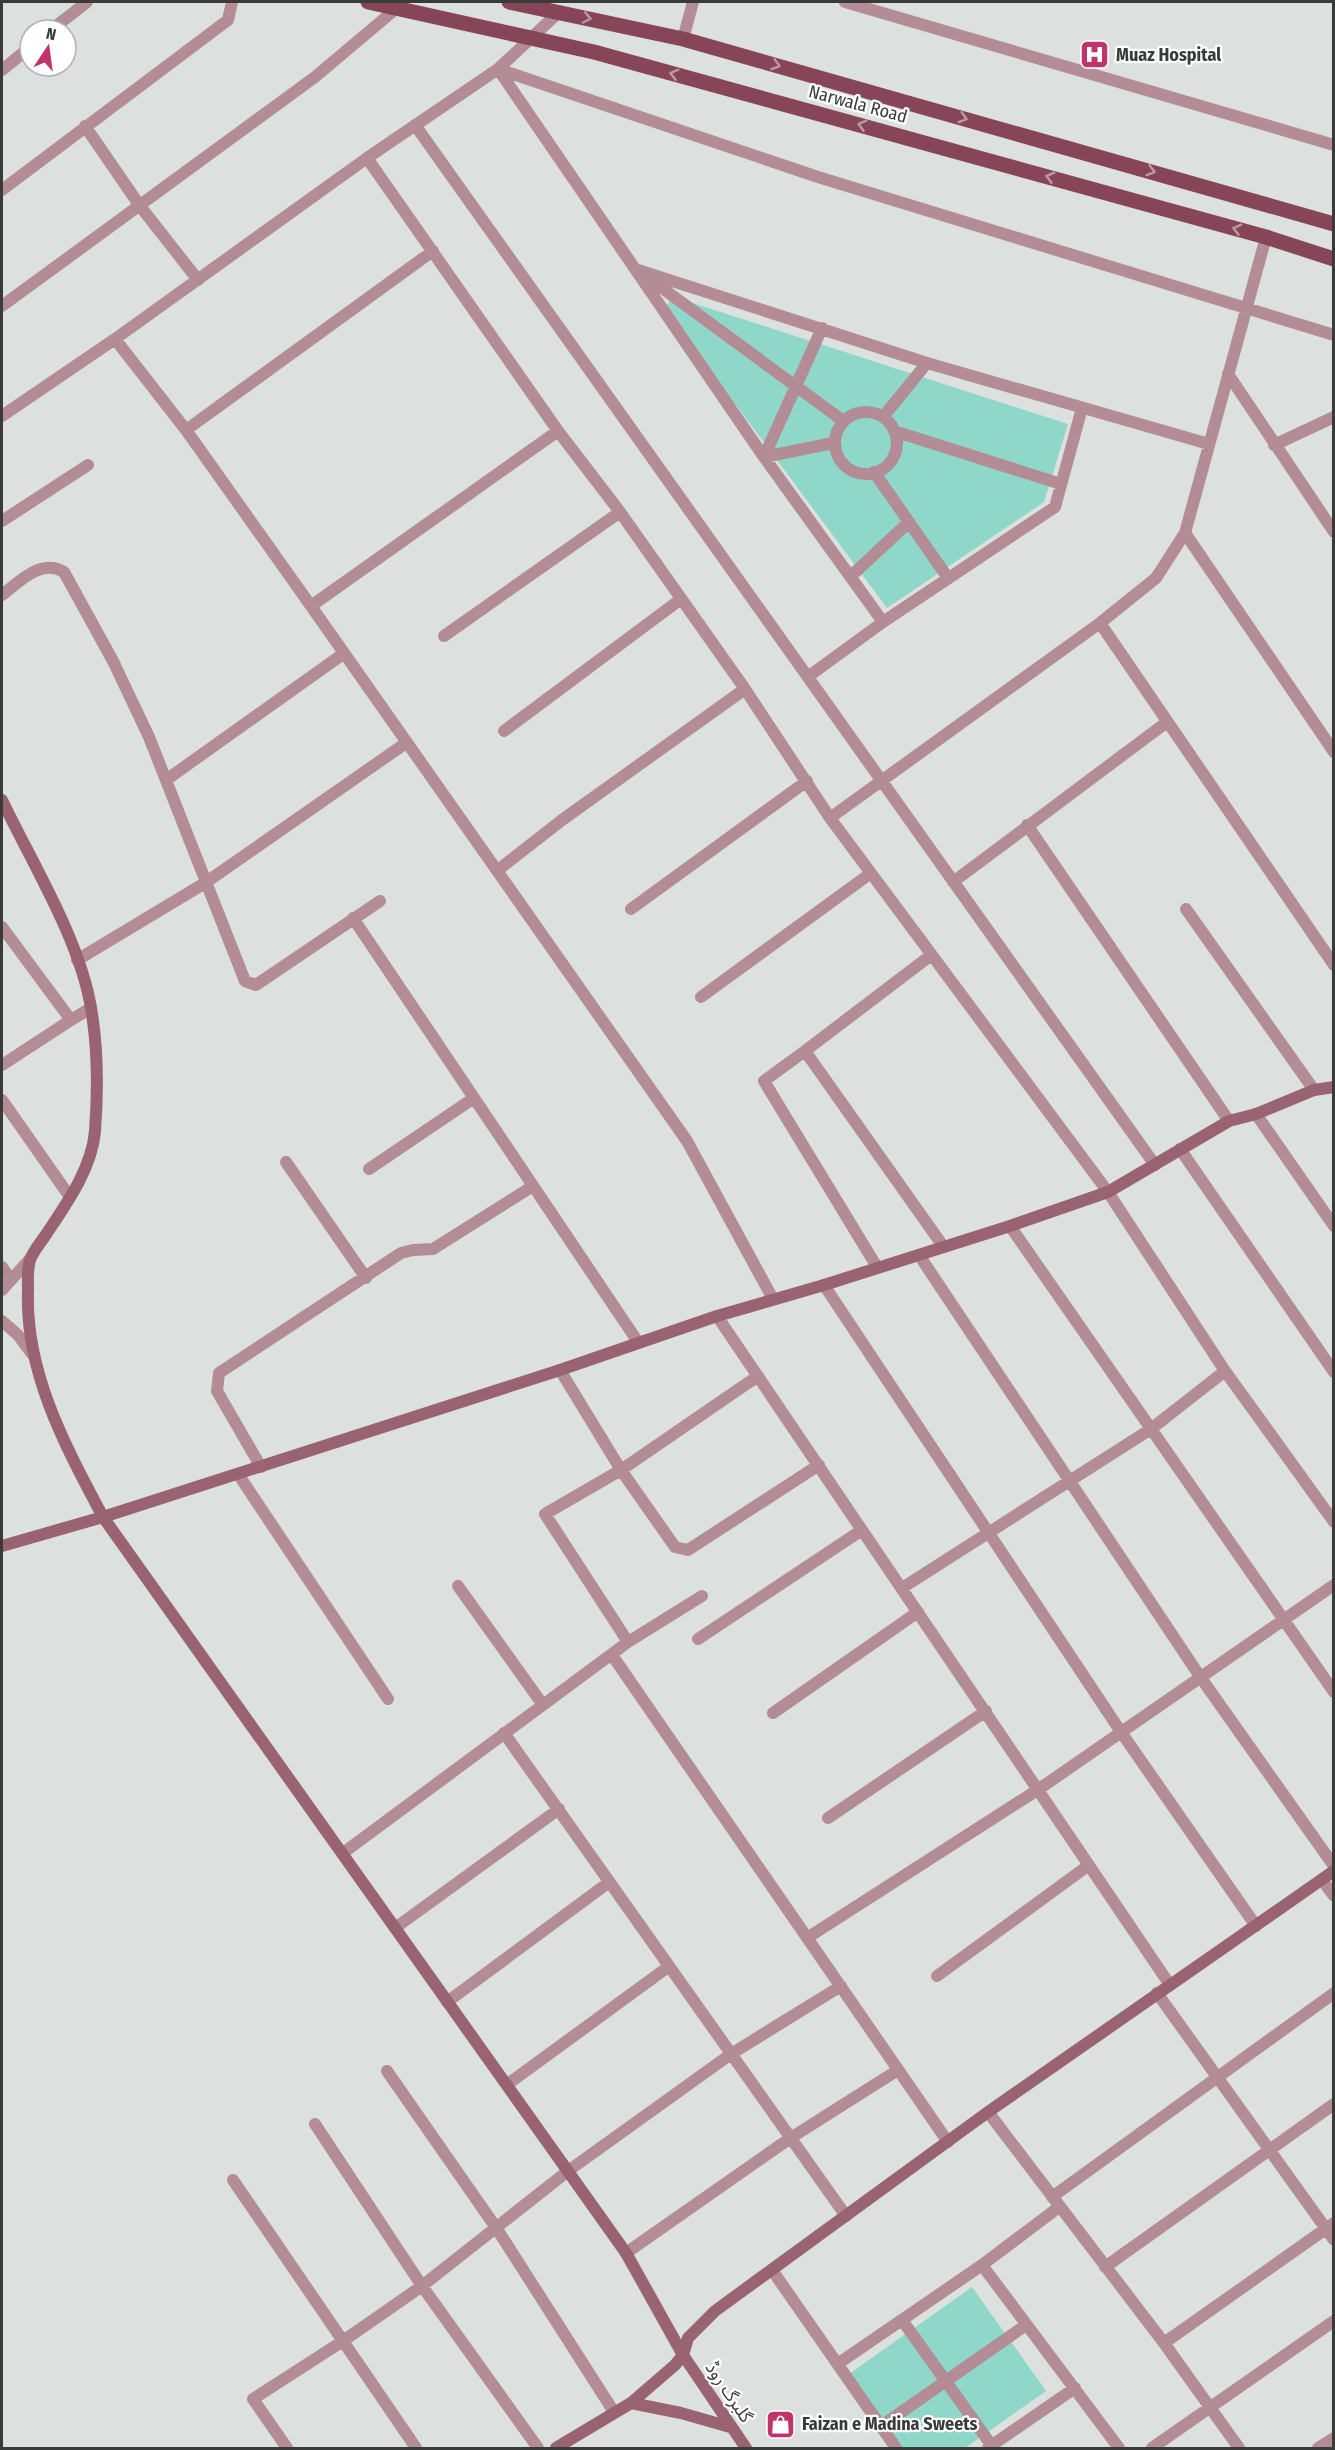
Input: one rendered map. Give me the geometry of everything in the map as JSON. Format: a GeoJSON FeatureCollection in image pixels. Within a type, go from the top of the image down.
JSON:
{"type":"FeatureCollection","features":[{"type":"Feature","properties":{"kind":"main road","name":"Narwala Road"},"geometry":{"type":"LineString","coordinates":[[368,2],[533,38],[736,90],[1266,237],[1334,259]]}},
{"type":"Feature","properties":{"kind":"main road","name":"Narwala Road"},"geometry":{"type":"LineString","coordinates":[[509,2],[683,39],[1334,224]]}},
{"type":"Feature","properties":{"kind":"street"},"geometry":{"type":"LineString","coordinates":[[66,18],[87,2]]}},
{"type":"Feature","properties":{"kind":"street"},"geometry":{"type":"LineString","coordinates":[[2,190],[228,20],[232,2]]}},
{"type":"Feature","properties":{"kind":"street"},"geometry":{"type":"LineString","coordinates":[[683,39],[693,2]]}},
{"type":"Feature","properties":{"kind":"street"},"geometry":{"type":"LineString","coordinates":[[845,2],[1334,145]]}},
{"type":"Feature","properties":{"kind":"street"},"geometry":{"type":"LineString","coordinates":[[2,306],[315,77],[398,7]]}},
{"type":"Feature","properties":{"kind":"street"},"geometry":{"type":"LineString","coordinates":[[2,416],[115,339],[415,124],[498,69],[559,12]]}},
{"type":"Feature","properties":{"kind":"street"},"geometry":{"type":"LineString","coordinates":[[2,70],[18,57]]}},
{"type":"Feature","properties":{"kind":"street"},"geometry":{"type":"LineString","coordinates":[[498,69],[638,270],[764,457],[883,622]]}},
{"type":"Feature","properties":{"kind":"street"},"geometry":{"type":"LineString","coordinates":[[498,69],[818,177],[1334,335]]}},
{"type":"Feature","properties":{"kind":"street"},"geometry":{"type":"LineString","coordinates":[[415,124],[1155,1165]]}},
{"type":"Feature","properties":{"kind":"street"},"geometry":{"type":"LineString","coordinates":[[85,126],[140,206],[198,280]]}},
{"type":"Feature","properties":{"kind":"street"},"geometry":{"type":"LineString","coordinates":[[367,158],[558,431],[620,512],[745,689],[830,818],[1107,1192],[1225,1371],[1334,1522]]}},
{"type":"Feature","properties":{"kind":"street"},"geometry":{"type":"LineString","coordinates":[[830,818],[1100,623],[1156,578],[1185,533],[1266,237]]}},
{"type":"Feature","properties":{"kind":"street"},"geometry":{"type":"LineString","coordinates":[[186,430],[433,251]]}},
{"type":"Feature","properties":{"kind":"street"},"geometry":{"type":"LineString","coordinates":[[638,270],[927,363],[1209,444]]}},
{"type":"Feature","properties":{"kind":"street"},"geometry":{"type":"LineString","coordinates":[[638,270],[842,420]]}},
{"type":"Feature","properties":{"kind":"street"},"geometry":{"type":"LineString","coordinates":[[764,457],[822,328]]}},
{"type":"Feature","properties":{"kind":"street"},"geometry":{"type":"LineString","coordinates":[[115,339],[186,430],[687,1141],[773,1299]]}},
{"type":"Feature","properties":{"kind":"street"},"geometry":{"type":"LineString","coordinates":[[883,417],[927,363]]}},
{"type":"Feature","properties":{"kind":"street"},"geometry":{"type":"LineString","coordinates":[[1228,374],[1334,531]]}},
{"type":"Feature","properties":{"kind":"street"},"geometry":{"type":"LineString","coordinates":[[809,676],[883,622],[1055,507],[1082,408]]}},
{"type":"Feature","properties":{"kind":"street"},"geometry":{"type":"LineString","coordinates":[[866,410],[889,420],[898,442],[889,466],[866,475],[843,466],[833,443],[842,420],[866,410]]}},
{"type":"Feature","properties":{"kind":"street"},"geometry":{"type":"LineString","coordinates":[[1274,445],[1334,417]]}},
{"type":"Feature","properties":{"kind":"street"},"geometry":{"type":"LineString","coordinates":[[311,606],[558,431]]}},
{"type":"Feature","properties":{"kind":"street"},"geometry":{"type":"LineString","coordinates":[[894,431],[1061,484]]}},
{"type":"Feature","properties":{"kind":"street"},"geometry":{"type":"LineString","coordinates":[[764,457],[833,443]]}},
{"type":"Feature","properties":{"kind":"street"},"geometry":{"type":"LineString","coordinates":[[2,521],[88,465]]}},
{"type":"Feature","properties":{"kind":"street"},"geometry":{"type":"LineString","coordinates":[[874,472],[948,578]]}},
{"type":"Feature","properties":{"kind":"street"},"geometry":{"type":"LineString","coordinates":[[444,636],[620,512]]}},
{"type":"Feature","properties":{"kind":"street"},"geometry":{"type":"LineString","coordinates":[[850,576],[909,522]]}},
{"type":"Feature","properties":{"kind":"street"},"geometry":{"type":"LineString","coordinates":[[1185,533],[1334,752]]}},
{"type":"Feature","properties":{"kind":"street"},"geometry":{"type":"LineString","coordinates":[[2,595],[43,568],[52,567],[64,572],[113,661],[149,737],[245,981],[256,985],[380,901]]}},
{"type":"Feature","properties":{"kind":"street"},"geometry":{"type":"LineString","coordinates":[[504,731],[681,599]]}},
{"type":"Feature","properties":{"kind":"street"},"geometry":{"type":"LineString","coordinates":[[1100,623],[1334,964]]}},
{"type":"Feature","properties":{"kind":"street"},"geometry":{"type":"LineString","coordinates":[[166,780],[343,654]]}},
{"type":"Feature","properties":{"kind":"street"},"geometry":{"type":"LineString","coordinates":[[498,870],[562,820],[745,689]]}},
{"type":"Feature","properties":{"kind":"street"},"geometry":{"type":"LineString","coordinates":[[953,882],[1167,722]]}},
{"type":"Feature","properties":{"kind":"street"},"geometry":{"type":"LineString","coordinates":[[76,960],[205,884],[406,743]]}},
{"type":"Feature","properties":{"kind":"street"},"geometry":{"type":"LineString","coordinates":[[631,909],[807,781]]}},
{"type":"Feature","properties":{"kind":"street"},"geometry":{"type":"LineString","coordinates":[[2,800],[58,914],[76,960],[91,1008],[97,1074],[95,1134],[86,1165],[70,1197],[30,1259],[2,1290]]}},
{"type":"Feature","properties":{"kind":"street"},"geometry":{"type":"LineString","coordinates":[[1027,825],[1229,1121]]}},
{"type":"Feature","properties":{"kind":"street"},"geometry":{"type":"LineString","coordinates":[[701,997],[871,873]]}},
{"type":"Feature","properties":{"kind":"street"},"geometry":{"type":"LineString","coordinates":[[1186,909],[1314,1090]]}},
{"type":"Feature","properties":{"kind":"street"},"geometry":{"type":"LineString","coordinates":[[353,918],[638,1342]]}},
{"type":"Feature","properties":{"kind":"street"},"geometry":{"type":"LineString","coordinates":[[2,927],[71,1020]]}},
{"type":"Feature","properties":{"kind":"street"},"geometry":{"type":"LineString","coordinates":[[877,1267],[764,1081],[930,956]]}},
{"type":"Feature","properties":{"kind":"street"},"geometry":{"type":"LineString","coordinates":[[2,1065],[91,1008]]}},
{"type":"Feature","properties":{"kind":"street"},"geometry":{"type":"LineString","coordinates":[[805,1051],[943,1246]]}},
{"type":"Feature","properties":{"kind":"street"},"geometry":{"type":"LineString","coordinates":[[2,1546],[261,1467],[560,1370],[717,1316],[824,1286],[877,1267],[1010,1226],[1107,1192],[1229,1121],[1256,1114],[1314,1090],[1334,1087]]}},
{"type":"Feature","properties":{"kind":"street"},"geometry":{"type":"LineString","coordinates":[[369,1169],[474,1098]]}},
{"type":"Feature","properties":{"kind":"street"},"geometry":{"type":"LineString","coordinates":[[2,1100],[70,1197]]}},
{"type":"Feature","properties":{"kind":"street"},"geometry":{"type":"LineString","coordinates":[[1256,1114],[1334,1227]]}},
{"type":"Feature","properties":{"kind":"street"},"geometry":{"type":"LineString","coordinates":[[1180,1149],[1334,1372]]}},
{"type":"Feature","properties":{"kind":"street"},"geometry":{"type":"LineString","coordinates":[[286,1162],[366,1278]]}},
{"type":"Feature","properties":{"kind":"street"},"geometry":{"type":"LineString","coordinates":[[261,1467],[217,1391],[219,1373],[366,1278],[400,1253],[433,1249],[533,1186]]}},
{"type":"Feature","properties":{"kind":"street"},"geometry":{"type":"LineString","coordinates":[[1010,1226],[1334,1692]]}},
{"type":"Feature","properties":{"kind":"street"},"geometry":{"type":"LineString","coordinates":[[919,1255],[1202,1678],[1334,1866]]}},
{"type":"Feature","properties":{"kind":"street","name":"گلبرگ روڈ"},"geometry":{"type":"LineString","coordinates":[[30,1259],[27,1313],[32,1354],[71,1457],[103,1517],[626,2253],[683,2355],[746,2448]]}},
{"type":"Feature","properties":{"kind":"street"},"geometry":{"type":"LineString","coordinates":[[2,1267],[11,1280]]}},
{"type":"Feature","properties":{"kind":"street"},"geometry":{"type":"LineString","coordinates":[[824,1286],[1121,1732],[1256,1926]]}},
{"type":"Feature","properties":{"kind":"street"},"geometry":{"type":"LineString","coordinates":[[717,1316],[1170,1984]]}},
{"type":"Feature","properties":{"kind":"street"},"geometry":{"type":"LineString","coordinates":[[2,1321],[18,1335],[32,1354]]}},
{"type":"Feature","properties":{"kind":"street"},"geometry":{"type":"LineString","coordinates":[[560,1370],[621,1470],[675,1547],[688,1550],[819,1466]]}},
{"type":"Feature","properties":{"kind":"street"},"geometry":{"type":"LineString","coordinates":[[902,1588],[1151,1429],[1225,1371]]}},
{"type":"Feature","properties":{"kind":"street"},"geometry":{"type":"LineString","coordinates":[[628,1642],[545,1514],[621,1470],[758,1376]]}},
{"type":"Feature","properties":{"kind":"street"},"geometry":{"type":"LineString","coordinates":[[238,1474],[388,1699]]}},
{"type":"Feature","properties":{"kind":"street"},"geometry":{"type":"LineString","coordinates":[[698,1639],[862,1530]]}},
{"type":"Feature","properties":{"kind":"street"},"geometry":{"type":"LineString","coordinates":[[807,1938],[1039,1790],[1334,1585]]}},
{"type":"Feature","properties":{"kind":"street"},"geometry":{"type":"LineString","coordinates":[[458,1586],[543,1705]]}},
{"type":"Feature","properties":{"kind":"street"},"geometry":{"type":"LineString","coordinates":[[343,1853],[628,1642],[702,1596]]}},
{"type":"Feature","properties":{"kind":"street"},"geometry":{"type":"LineString","coordinates":[[773,1713],[918,1612]]}},
{"type":"Feature","properties":{"kind":"street"},"geometry":{"type":"LineString","coordinates":[[612,1655],[948,2142]]}},
{"type":"Feature","properties":{"kind":"street"},"geometry":{"type":"LineString","coordinates":[[828,1818],[986,1711]]}},
{"type":"Feature","properties":{"kind":"street"},"geometry":{"type":"LineString","coordinates":[[504,1733],[789,2139],[846,2216]]}},
{"type":"Feature","properties":{"kind":"street"},"geometry":{"type":"LineString","coordinates":[[395,1928],[559,1809]]}},
{"type":"Feature","properties":{"kind":"street"},"geometry":{"type":"LineString","coordinates":[[937,1976],[1089,1865]]}},
{"type":"Feature","properties":{"kind":"street"},"geometry":{"type":"LineString","coordinates":[[556,2448],[570,2444],[614,2412],[631,2403],[683,2355],[688,2338],[696,2328],[772,2270],[988,2112],[1334,1871]]}},
{"type":"Feature","properties":{"kind":"street"},"geometry":{"type":"LineString","coordinates":[[1322,1880],[1334,1896]]}},
{"type":"Feature","properties":{"kind":"street"},"geometry":{"type":"LineString","coordinates":[[447,2002],[608,1883]]}},
{"type":"Feature","properties":{"kind":"street"},"geometry":{"type":"LineString","coordinates":[[508,2084],[668,1967]]}},
{"type":"Feature","properties":{"kind":"street"},"geometry":{"type":"LineString","coordinates":[[287,2448],[253,2399],[343,2341],[422,2286],[568,2171],[731,2054],[841,1986]]}},
{"type":"Feature","properties":{"kind":"street"},"geometry":{"type":"LineString","coordinates":[[1157,1993],[1215,2077],[1329,2226],[1334,2240]]}},
{"type":"Feature","properties":{"kind":"street"},"geometry":{"type":"LineString","coordinates":[[839,2363],[982,2265],[1055,2202],[1215,2077],[1334,1993]]}},
{"type":"Feature","properties":{"kind":"street"},"geometry":{"type":"LineString","coordinates":[[626,2253],[789,2139],[898,2070]]}},
{"type":"Feature","properties":{"kind":"street"},"geometry":{"type":"LineString","coordinates":[[387,2072],[497,2229],[614,2412]]}},
{"type":"Feature","properties":{"kind":"street"},"geometry":{"type":"LineString","coordinates":[[1105,2267],[1334,2104]]}},
{"type":"Feature","properties":{"kind":"street"},"geometry":{"type":"LineString","coordinates":[[988,2112],[1164,2343],[1239,2448]]}},
{"type":"Feature","properties":{"kind":"street"},"geometry":{"type":"LineString","coordinates":[[315,2124],[422,2286],[538,2448]]}},
{"type":"Feature","properties":{"kind":"street"},"geometry":{"type":"LineString","coordinates":[[233,2180],[416,2448]]}},
{"type":"Feature","properties":{"kind":"street"},"geometry":{"type":"LineString","coordinates":[[1164,2343],[1329,2226]]}},
{"type":"Feature","properties":{"kind":"street"},"geometry":{"type":"LineString","coordinates":[[982,2265],[1119,2448]]}},
{"type":"Feature","properties":{"kind":"street"},"geometry":{"type":"LineString","coordinates":[[772,2270],[839,2363],[896,2448]]}},
{"type":"Feature","properties":{"kind":"street"},"geometry":{"type":"LineString","coordinates":[[902,2320],[990,2447],[1075,2388]]}},
{"type":"Feature","properties":{"kind":"street"},"geometry":{"type":"LineString","coordinates":[[1152,2448],[1334,2321]]}},
{"type":"Feature","properties":{"kind":"street"},"geometry":{"type":"LineString","coordinates":[[880,2427],[1026,2325]]}},
{"type":"Feature","properties":{"kind":"street"},"geometry":{"type":"LineString","coordinates":[[631,2403],[681,2413],[730,2427]]}},
{"type":"Feature","properties":{"kind":"street"},"geometry":{"type":"LineString","coordinates":[[1318,2448],[1334,2438]]}},
{"type":"Feature","properties":{"kind":"green space"},"geometry":{"type":"Polygon","coordinates":[[[674,297],[1068,424],[1044,502],[887,608],[664,308],[674,297]]]}},
{"type":"Feature","properties":{"kind":"green space"},"geometry":{"type":"Polygon","coordinates":[[[972,2287],[1046,2391],[965,2448],[902,2448],[849,2374],[972,2287]]]}},
{"type":"Feature","properties":{"kind":"place","name":"Muaz Hospital"},"geometry":{"type":"Point","coordinates":[1095,55]}},
{"type":"Feature","properties":{"kind":"place","name":"Faizan e Madina Sweets"},"geometry":{"type":"Point","coordinates":[781,2424]}}]}
